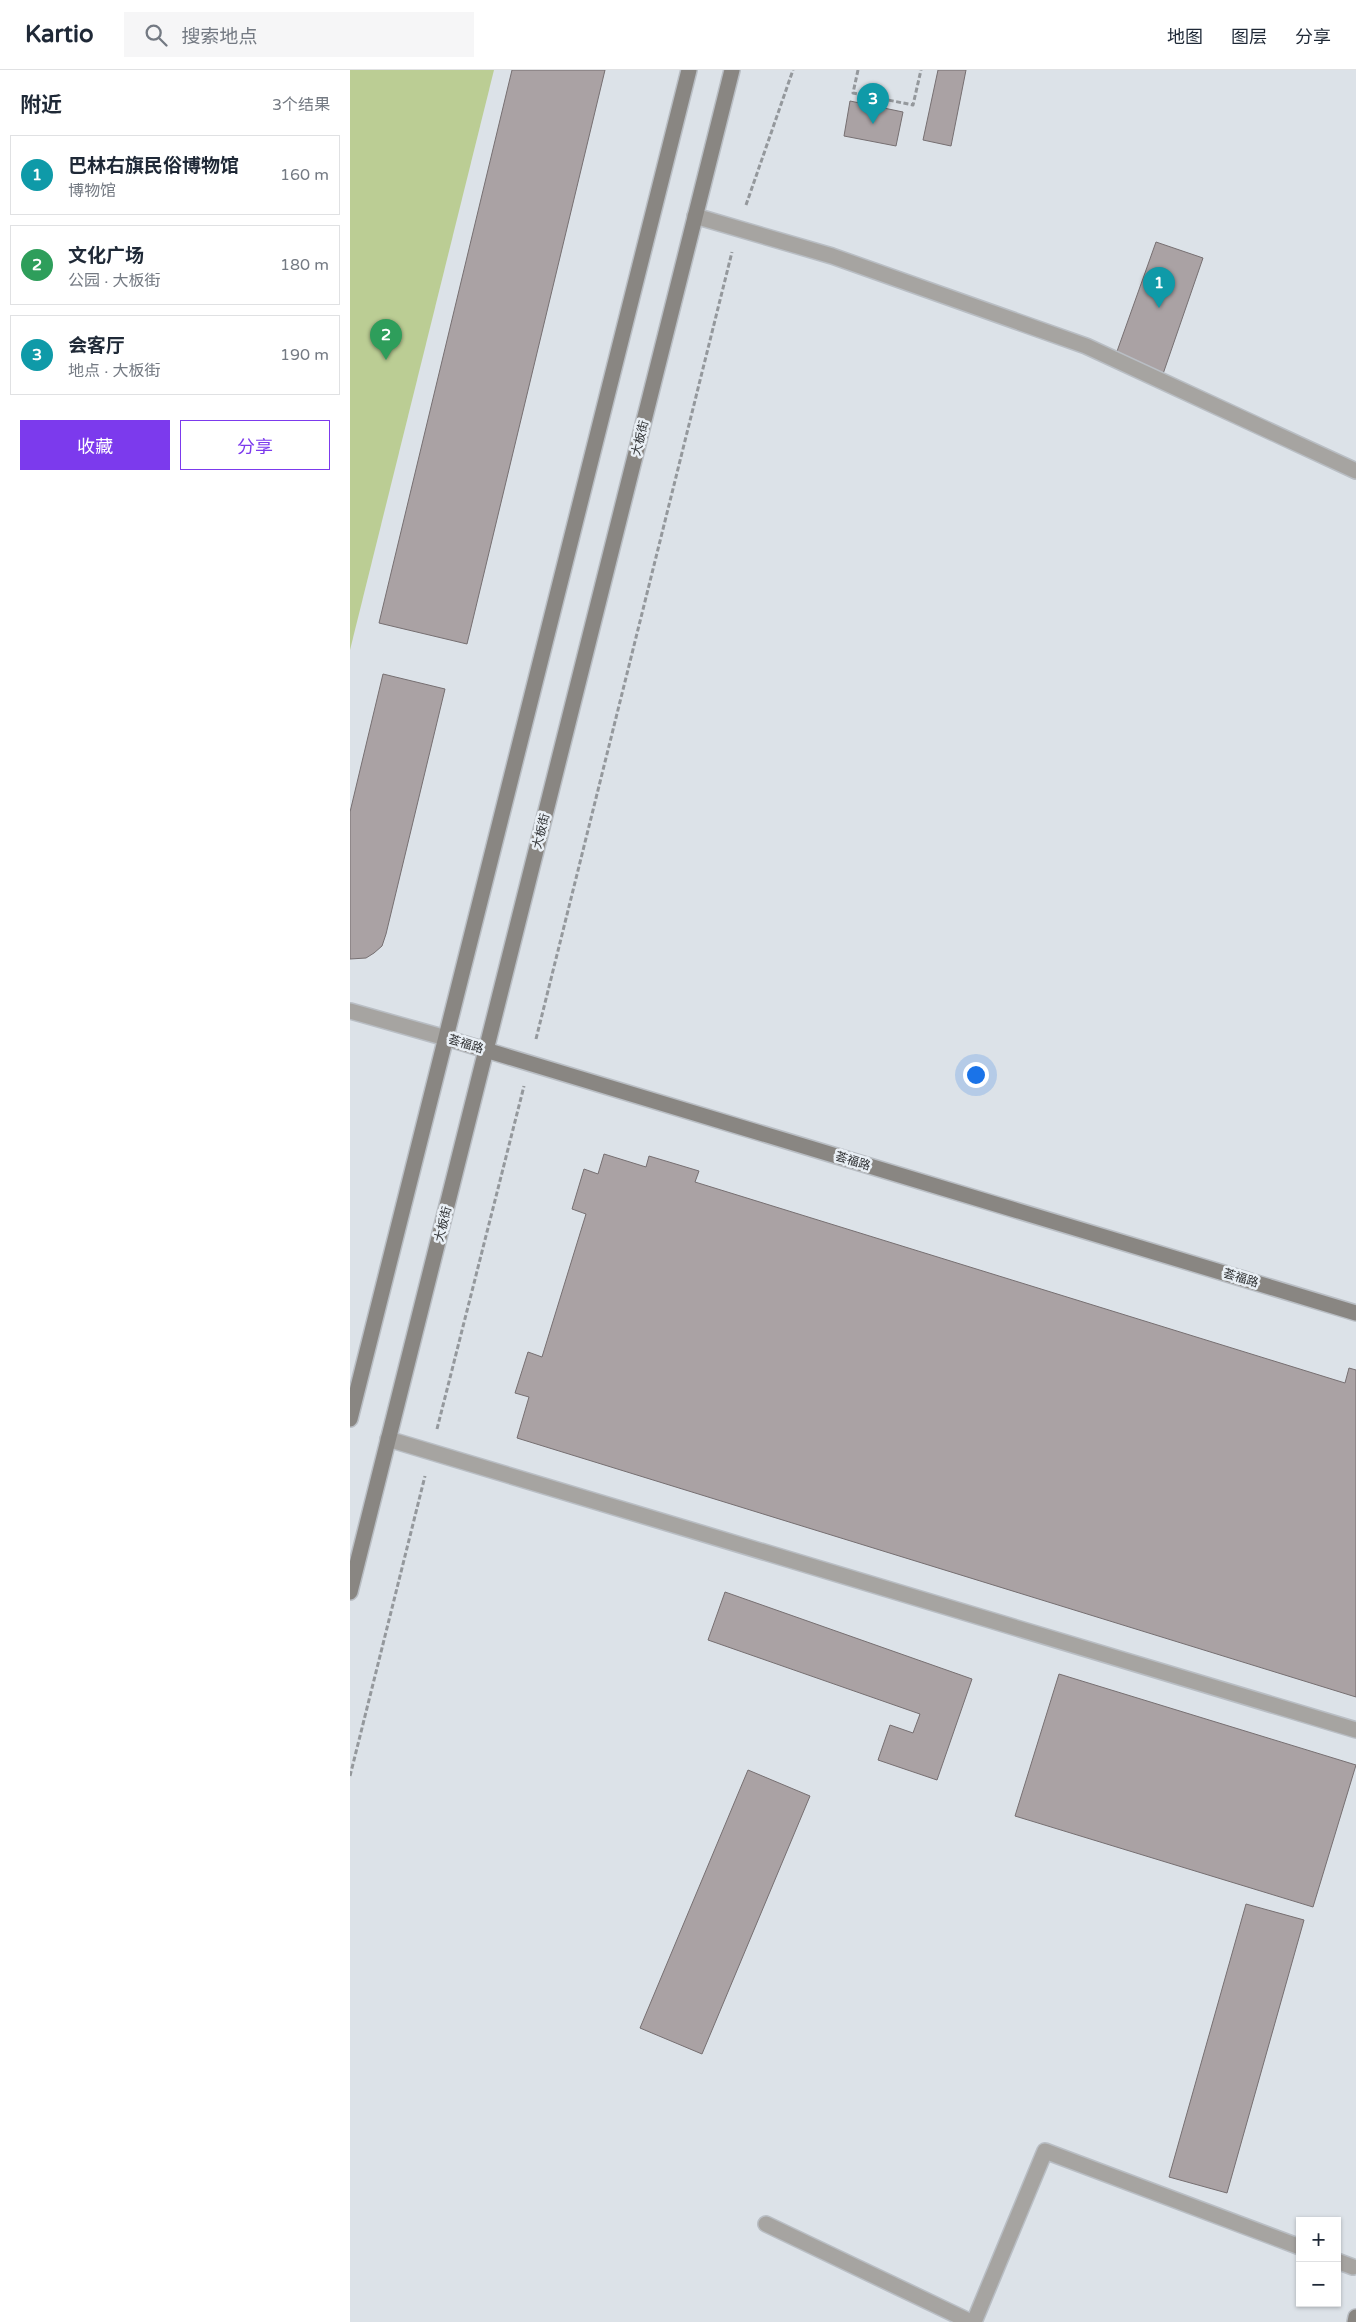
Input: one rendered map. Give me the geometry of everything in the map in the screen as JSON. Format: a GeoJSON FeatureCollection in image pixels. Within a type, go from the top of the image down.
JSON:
{"type":"FeatureCollection","features":[{"type":"Feature","properties":{"kind":"main road"},"geometry":{"type":"LineString","coordinates":[[350,1419],[689,70]]}},
{"type":"Feature","properties":{"kind":"main road","name":"大板街"},"geometry":{"type":"LineString","coordinates":[[350,1592],[732,70]]}},
{"type":"Feature","properties":{"kind":"main road","name":"荟福路"},"geometry":{"type":"LineString","coordinates":[[446,1038],[1356,1313]]}},
{"type":"Feature","properties":{"kind":"main road"},"geometry":{"type":"LineString","coordinates":[[1355,2322],[1356,2318]]}},
{"type":"Feature","properties":{"kind":"street"},"geometry":{"type":"LineString","coordinates":[[695,216],[832,256],[1086,346],[1356,471]]}},
{"type":"Feature","properties":{"kind":"street","name":"荟福路"},"geometry":{"type":"LineString","coordinates":[[350,1011],[446,1038]]}},
{"type":"Feature","properties":{"kind":"street"},"geometry":{"type":"LineString","coordinates":[[388,1438],[1356,1730]]}},
{"type":"Feature","properties":{"kind":"street"},"geometry":{"type":"LineString","coordinates":[[766,2224],[973,2322],[1045,2151],[1296,2245]]}},
{"type":"Feature","properties":{"kind":"street"},"geometry":{"type":"LineString","coordinates":[[1340,2262],[1353,2267]]}},
{"type":"Feature","properties":{"kind":"path"},"geometry":{"type":"LineString","coordinates":[[350,1776],[738,228],[793,70]]}},
{"type":"Feature","properties":{"kind":"path"},"geometry":{"type":"LineString","coordinates":[[858,70],[853,93],[913,105],[921,70]]}},
{"type":"Feature","properties":{"kind":"green space"},"geometry":{"type":"Polygon","coordinates":[[[350,70],[494,70],[350,650],[350,70]]]}},
{"type":"Feature","properties":{"kind":"building"},"geometry":{"type":"Polygon","coordinates":[[[512,70],[605,70],[467,644],[379,623],[512,70]]]}},
{"type":"Feature","properties":{"kind":"building"},"geometry":{"type":"Polygon","coordinates":[[[938,70],[966,70],[951,146],[923,140],[938,70]]]}},
{"type":"Feature","properties":{"kind":"building"},"geometry":{"type":"Polygon","coordinates":[[[850,101],[903,112],[896,146],[844,136],[850,101]]]}},
{"type":"Feature","properties":{"kind":"building"},"geometry":{"type":"Polygon","coordinates":[[[1156,242],[1203,258],[1163,374],[1115,357],[1156,242]]]}},
{"type":"Feature","properties":{"kind":"building"},"geometry":{"type":"Polygon","coordinates":[[[383,674],[445,689],[382,946],[366,958],[350,959],[350,812],[383,674]]]}},
{"type":"Feature","properties":{"kind":"building"},"geometry":{"type":"Polygon","coordinates":[[[604,1154],[646,1167],[649,1156],[699,1171],[695,1182],[1345,1383],[1349,1368],[1356,1370],[1356,1697],[517,1438],[529,1397],[515,1393],[528,1352],[542,1357],[586,1214],[572,1209],[584,1169],[598,1174],[604,1154]]]}},
{"type":"Feature","properties":{"kind":"building"},"geometry":{"type":"Polygon","coordinates":[[[725,1592],[972,1679],[937,1780],[878,1760],[890,1725],[913,1733],[920,1714],[708,1640],[725,1592]]]}},
{"type":"Feature","properties":{"kind":"building"},"geometry":{"type":"Polygon","coordinates":[[[1059,1674],[1356,1765],[1313,1907],[1015,1816],[1059,1674]]]}},
{"type":"Feature","properties":{"kind":"building"},"geometry":{"type":"Polygon","coordinates":[[[748,1770],[810,1796],[702,2054],[640,2028],[748,1770]]]}},
{"type":"Feature","properties":{"kind":"building"},"geometry":{"type":"Polygon","coordinates":[[[1246,1904],[1304,1920],[1227,2193],[1169,2177],[1246,1904]]]}},
{"type":"Feature","properties":{"kind":"place","name":"会客厅"},"geometry":{"type":"Point","coordinates":[873,124]}},
{"type":"Feature","properties":{"kind":"place","name":"巴林右旗民俗博物馆"},"geometry":{"type":"Point","coordinates":[1159,308]}},
{"type":"Feature","properties":{"kind":"place","name":"文化广场"},"geometry":{"type":"Point","coordinates":[386,360]}}]}
